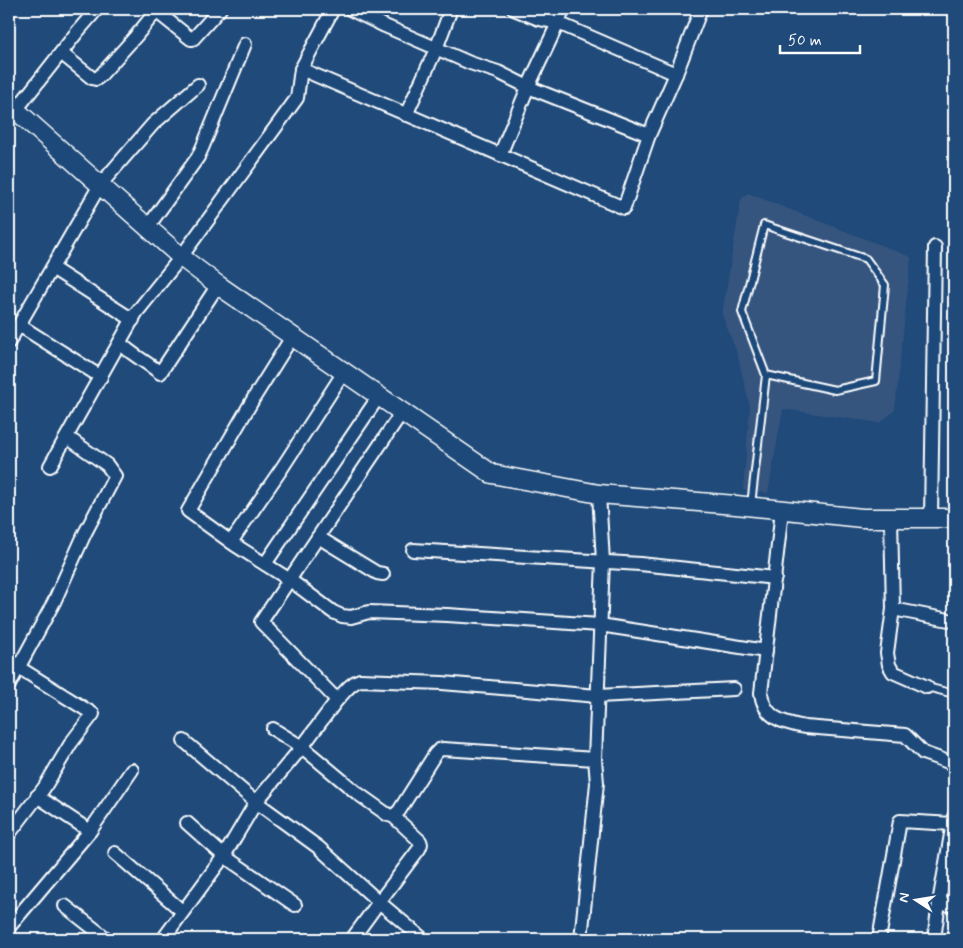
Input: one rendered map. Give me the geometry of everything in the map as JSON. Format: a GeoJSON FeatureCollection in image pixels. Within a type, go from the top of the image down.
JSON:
{"type":"FeatureCollection","features":[{"type":"Feature","properties":{"kind":"street"},"geometry":{"type":"LineString","coordinates":[[97,9],[13,107],[181,257],[292,337],[492,474],[599,494],[751,506],[862,518],[954,518]]}},
{"type":"Feature","properties":{"kind":"street"},"geometry":{"type":"LineString","coordinates":[[61,53],[92,78],[96,79],[157,10],[190,39],[193,39],[220,9]]}},
{"type":"Feature","properties":{"kind":"street"},"geometry":{"type":"LineString","coordinates":[[50,466],[136,314],[181,257],[297,98],[301,69],[333,9]]}},
{"type":"Feature","properties":{"kind":"street"},"geometry":{"type":"LineString","coordinates":[[350,9],[436,49],[498,72],[528,87],[649,135]]}},
{"type":"Feature","properties":{"kind":"street"},"geometry":{"type":"LineString","coordinates":[[406,114],[436,49],[451,9]]}},
{"type":"Feature","properties":{"kind":"street"},"geometry":{"type":"LineString","coordinates":[[514,9],[539,19],[558,23],[676,74]]}},
{"type":"Feature","properties":{"kind":"street"},"geometry":{"type":"LineString","coordinates":[[500,155],[563,9]]}},
{"type":"Feature","properties":{"kind":"street"},"geometry":{"type":"LineString","coordinates":[[301,69],[624,208],[649,135],[702,9]]}},
{"type":"Feature","properties":{"kind":"street"},"geometry":{"type":"LineString","coordinates":[[147,228],[198,157],[244,44]]}},
{"type":"Feature","properties":{"kind":"street"},"geometry":{"type":"LineString","coordinates":[[101,377],[12,334],[100,185],[153,124],[198,84]]}},
{"type":"Feature","properties":{"kind":"street"},"geometry":{"type":"LineString","coordinates":[[931,518],[935,247]]}},
{"type":"Feature","properties":{"kind":"street"},"geometry":{"type":"LineString","coordinates":[[52,268],[133,320]]}},
{"type":"Feature","properties":{"kind":"street"},"geometry":{"type":"LineString","coordinates":[[120,343],[129,352],[160,372],[218,285]]}},
{"type":"Feature","properties":{"kind":"street"},"geometry":{"type":"LineString","coordinates":[[292,337],[188,511],[230,542],[290,580],[333,612],[342,616],[352,617],[369,612],[600,625],[766,651]]}},
{"type":"Feature","properties":{"kind":"street"},"geometry":{"type":"LineString","coordinates":[[230,542],[282,468],[344,372]]}},
{"type":"Feature","properties":{"kind":"street"},"geometry":{"type":"LineString","coordinates":[[265,564],[379,396]]}},
{"type":"Feature","properties":{"kind":"street"},"geometry":{"type":"LineString","coordinates":[[338,700],[261,622],[402,412]]}},
{"type":"Feature","properties":{"kind":"street"},"geometry":{"type":"LineString","coordinates":[[9,685],[54,602],[85,533],[115,476],[107,466],[67,437]]}},
{"type":"Feature","properties":{"kind":"street"},"geometry":{"type":"LineString","coordinates":[[582,939],[597,783],[600,625],[604,561],[599,494]]}},
{"type":"Feature","properties":{"kind":"street"},"geometry":{"type":"LineString","coordinates":[[782,510],[761,693],[766,709],[783,722],[805,727],[905,735],[922,754],[954,764]]}},
{"type":"Feature","properties":{"kind":"street"},"geometry":{"type":"LineString","coordinates":[[891,518],[893,609],[887,653],[889,665],[893,672],[927,687]]}},
{"type":"Feature","properties":{"kind":"street"},"geometry":{"type":"LineString","coordinates":[[318,537],[377,573],[382,574]]}},
{"type":"Feature","properties":{"kind":"street"},"geometry":{"type":"LineString","coordinates":[[413,550],[604,561],[775,578]]}},
{"type":"Feature","properties":{"kind":"street"},"geometry":{"type":"LineString","coordinates":[[893,609],[954,621]]}},
{"type":"Feature","properties":{"kind":"street"},"geometry":{"type":"LineString","coordinates":[[9,834],[44,788],[70,743],[93,714],[18,667]]}},
{"type":"Feature","properties":{"kind":"street"},"geometry":{"type":"LineString","coordinates":[[163,939],[224,856],[256,802],[355,681],[442,683],[598,696],[734,689]]}},
{"type":"Feature","properties":{"kind":"street"},"geometry":{"type":"LineString","coordinates":[[273,729],[302,747],[357,793],[388,815],[393,816],[420,840],[419,849],[352,939]]}},
{"type":"Feature","properties":{"kind":"street"},"geometry":{"type":"LineString","coordinates":[[184,741],[256,802],[318,847],[423,939]]}},
{"type":"Feature","properties":{"kind":"street"},"geometry":{"type":"LineString","coordinates":[[393,816],[400,811],[439,750],[596,760]]}},
{"type":"Feature","properties":{"kind":"street"},"geometry":{"type":"LineString","coordinates":[[9,927],[90,831],[132,770]]}},
{"type":"Feature","properties":{"kind":"street"},"geometry":{"type":"LineString","coordinates":[[37,796],[90,831]]}},
{"type":"Feature","properties":{"kind":"street"},"geometry":{"type":"LineString","coordinates":[[879,939],[900,821],[953,825],[934,939]]}},
{"type":"Feature","properties":{"kind":"street"},"geometry":{"type":"LineString","coordinates":[[188,823],[224,856],[295,905]]}},
{"type":"Feature","properties":{"kind":"street"},"geometry":{"type":"LineString","coordinates":[[115,853],[182,911]]}},
{"type":"Feature","properties":{"kind":"street"},"geometry":{"type":"LineString","coordinates":[[939,903],[954,906]]}},
{"type":"Feature","properties":{"kind":"street"},"geometry":{"type":"LineString","coordinates":[[65,906],[107,939]]}},
{"type":"Feature","properties":{"kind":"lane"},"geometry":{"type":"LineString","coordinates":[[751,506],[766,375],[742,312],[764,225],[866,259],[885,285],[876,381],[834,390],[766,375]]}},
{"type":"Feature","properties":{"kind":"lane"},"geometry":{"type":"LineString","coordinates":[[927,687],[954,694]]}},
{"type":"Feature","properties":{"kind":"shaded area"},"geometry":{"type":"Polygon","coordinates":[[[748,193],[911,257],[895,410],[880,423],[783,409],[768,493],[743,490],[750,407],[737,353],[722,315],[741,199],[748,193]]]}}]}
